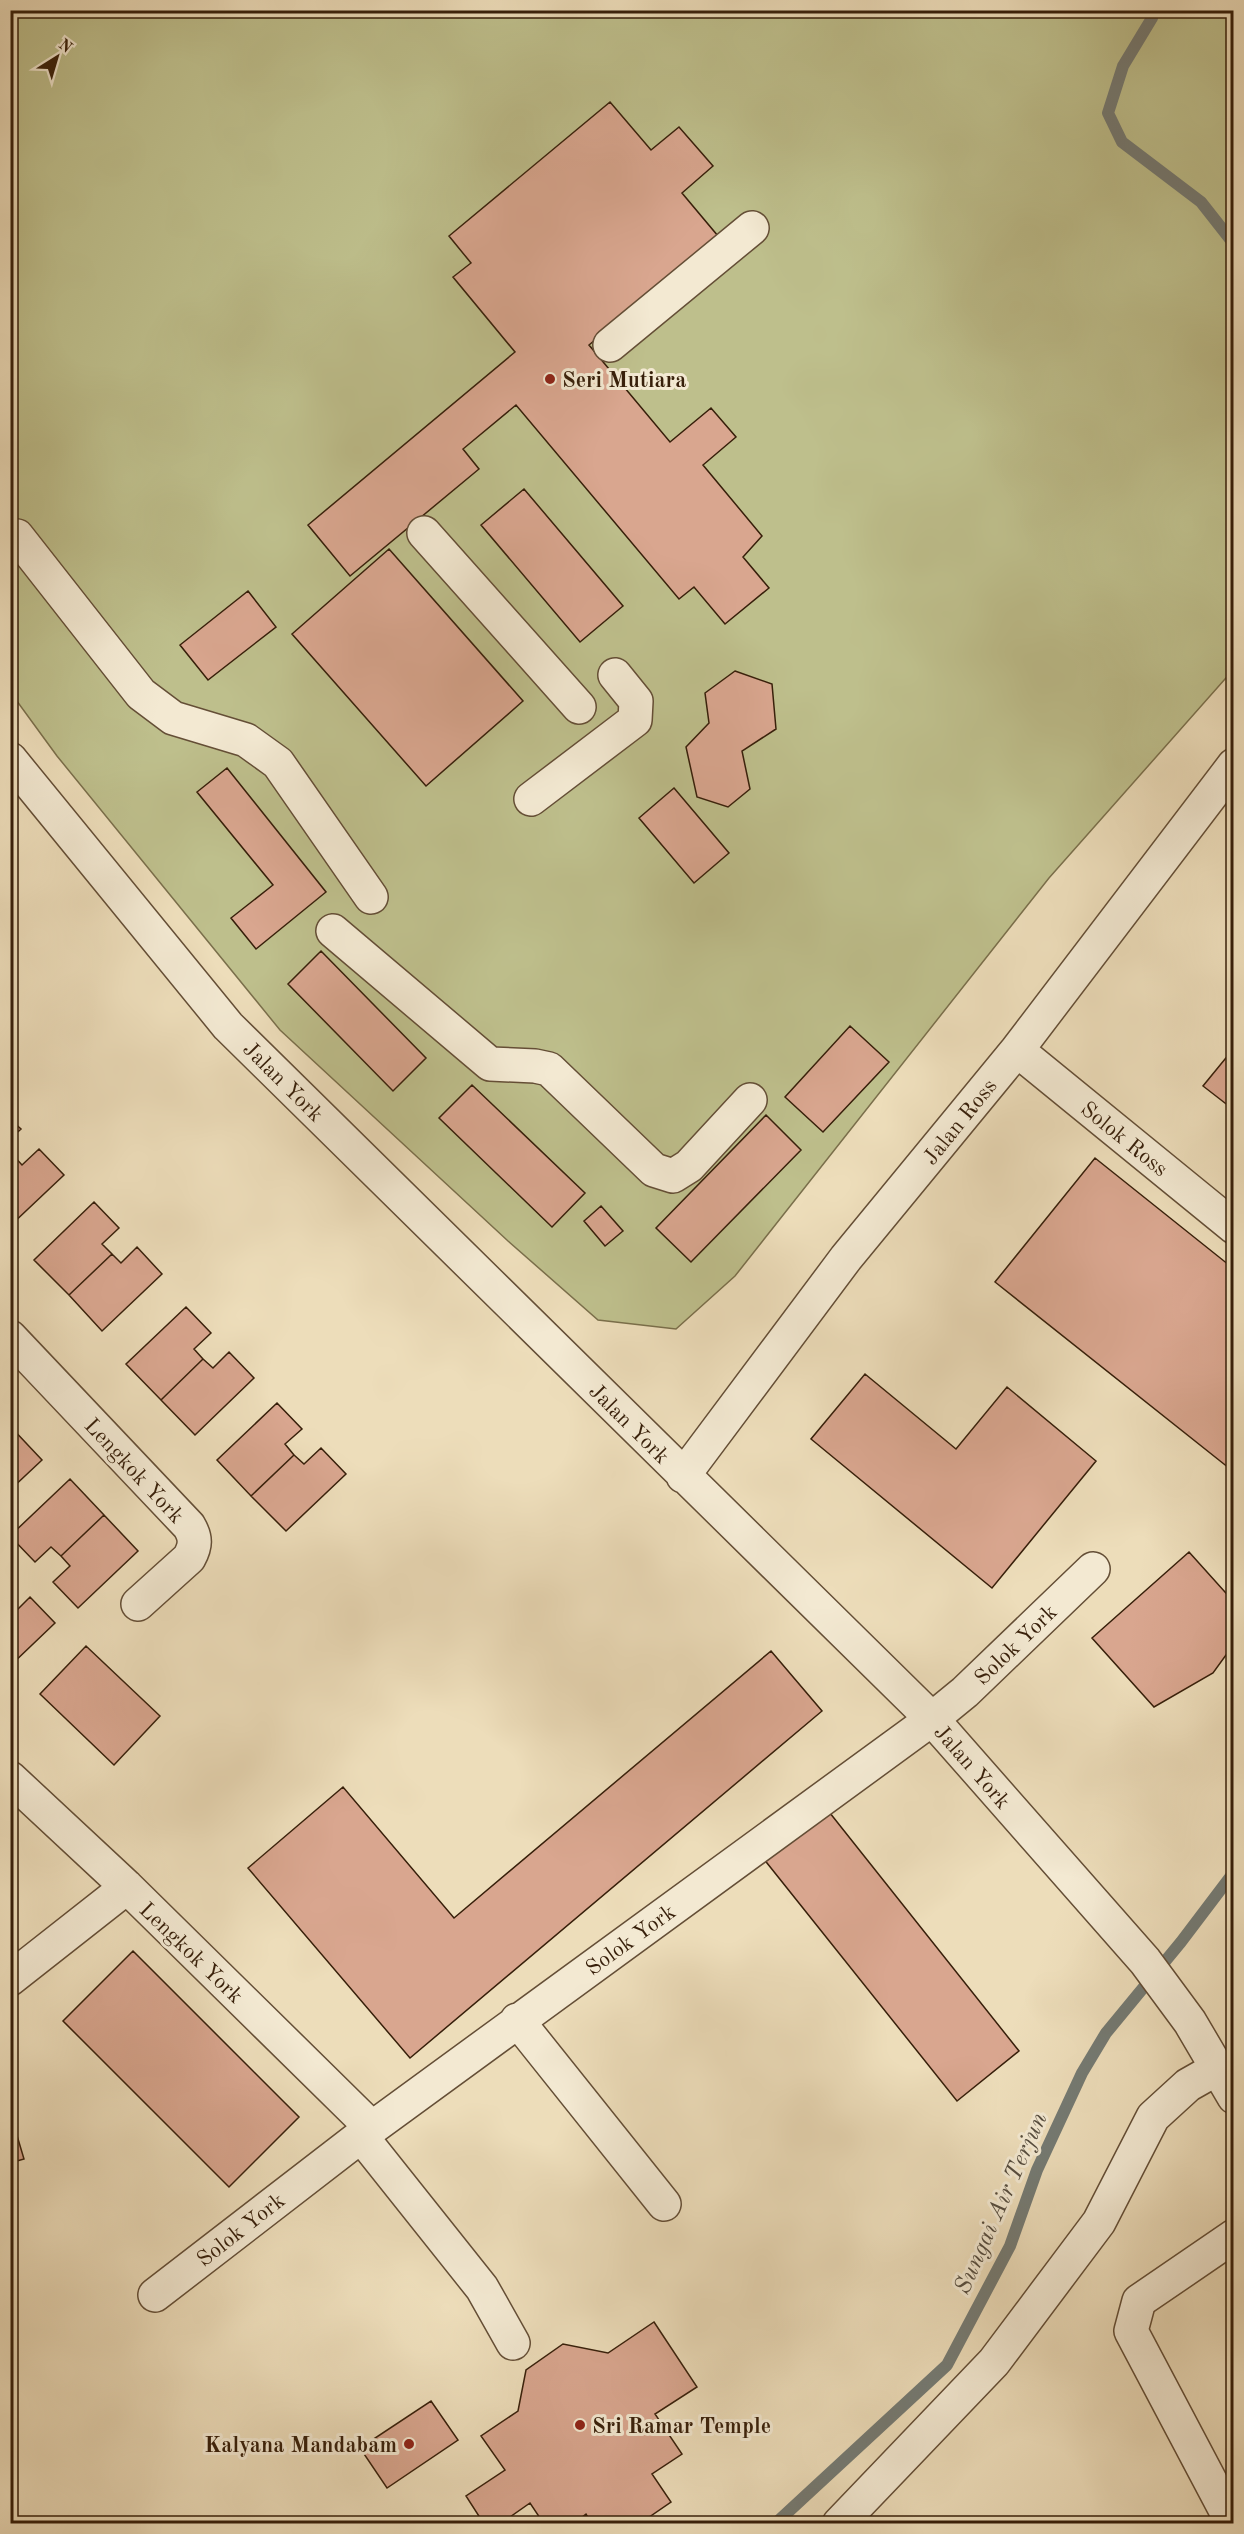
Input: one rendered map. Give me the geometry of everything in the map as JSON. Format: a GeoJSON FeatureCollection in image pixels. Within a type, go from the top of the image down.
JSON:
{"type":"FeatureCollection","features":[{"type":"Feature","properties":{"kind":"street"},"geometry":{"type":"LineString","coordinates":[[610,345],[752,228]]}},
{"type":"Feature","properties":{"kind":"street"},"geometry":{"type":"LineString","coordinates":[[424,533],[579,707]]}},
{"type":"Feature","properties":{"kind":"street"},"geometry":{"type":"LineString","coordinates":[[17,536],[141,694],[173,718],[246,740],[278,763],[371,897]]}},
{"type":"Feature","properties":{"kind":"street"},"geometry":{"type":"LineString","coordinates":[[531,799],[635,720],[636,701],[615,675]]}},
{"type":"Feature","properties":{"kind":"street","name":"Jalan Ross"},"geometry":{"type":"LineString","coordinates":[[683,1476],[846,1258],[1017,1050],[1233,765]]}},
{"type":"Feature","properties":{"kind":"street","name":"Jalan York"},"geometry":{"type":"LineString","coordinates":[[14,769],[228,1026],[932,1719],[1145,1961],[1190,2022],[1233,2097]]}},
{"type":"Feature","properties":{"kind":"street"},"geometry":{"type":"LineString","coordinates":[[333,931],[490,1064],[535,1066],[549,1070],[654,1170],[673,1176],[689,1166],[750,1100]]}},
{"type":"Feature","properties":{"kind":"street","name":"Solok Ross"},"geometry":{"type":"LineString","coordinates":[[1017,1050],[1233,1227]]}},
{"type":"Feature","properties":{"kind":"street","name":"Lengkok York"},"geometry":{"type":"LineString","coordinates":[[10,1337],[189,1526],[195,1536],[195,1548],[189,1558],[138,1604]]}},
{"type":"Feature","properties":{"kind":"street","name":"Solok York"},"geometry":{"type":"LineString","coordinates":[[155,2295],[517,2020],[932,1719],[965,1692],[1093,1569]]}},
{"type":"Feature","properties":{"kind":"street","name":"Lengkok York"},"geometry":{"type":"LineString","coordinates":[[10,1778],[127,1887],[367,2132],[482,2288],[513,2343]]}},
{"type":"Feature","properties":{"kind":"street"},"geometry":{"type":"LineString","coordinates":[[10,1979],[127,1887]]}},
{"type":"Feature","properties":{"kind":"street"},"geometry":{"type":"LineString","coordinates":[[517,2020],[664,2204]]}},
{"type":"Feature","properties":{"kind":"street"},"geometry":{"type":"LineString","coordinates":[[839,2523],[994,2361],[1099,2222],[1153,2117],[1188,2085],[1218,2068]]}},
{"type":"Feature","properties":{"kind":"street"},"geometry":{"type":"LineString","coordinates":[[1233,2236],[1139,2301],[1131,2331],[1233,2523]]}},
{"type":"Feature","properties":{"kind":"green space","name":"Seri Mutiara"},"geometry":{"type":"Polygon","coordinates":[[[10,11],[1233,11],[1233,670],[1049,878],[735,1276],[676,1329],[598,1320],[508,1241],[280,1030],[57,756],[11,693],[10,11]]]}},
{"type":"Feature","properties":{"kind":"building","name":"Seri Mutiara"},"geometry":{"type":"Polygon","coordinates":[[[610,102],[651,150],[679,127],[713,166],[682,193],[718,236],[589,345],[670,442],[711,408],[736,437],[703,465],[762,536],[743,557],[769,588],[725,624],[694,587],[679,599],[516,405],[463,449],[479,469],[350,576],[308,525],[515,352],[453,277],[471,263],[449,236],[610,102]]]}},
{"type":"Feature","properties":{"kind":"building"},"geometry":{"type":"Polygon","coordinates":[[[524,489],[623,606],[580,642],[481,525],[524,489]]]}},
{"type":"Feature","properties":{"kind":"building"},"geometry":{"type":"Polygon","coordinates":[[[389,549],[523,701],[426,786],[292,634],[389,549]]]}},
{"type":"Feature","properties":{"kind":"building"},"geometry":{"type":"Polygon","coordinates":[[[248,591],[276,627],[208,680],[180,645],[248,591]]]}},
{"type":"Feature","properties":{"kind":"building"},"geometry":{"type":"Polygon","coordinates":[[[735,671],[772,684],[776,729],[742,751],[750,789],[728,807],[697,797],[686,747],[709,723],[705,693],[735,671]]]}},
{"type":"Feature","properties":{"kind":"building"},"geometry":{"type":"Polygon","coordinates":[[[227,768],[326,892],[256,949],[231,918],[273,885],[197,792],[227,768]]]}},
{"type":"Feature","properties":{"kind":"building"},"geometry":{"type":"Polygon","coordinates":[[[674,788],[729,853],[694,883],[639,818],[674,788]]]}},
{"type":"Feature","properties":{"kind":"building"},"geometry":{"type":"Polygon","coordinates":[[[321,951],[426,1058],[393,1091],[288,984],[321,951]]]}},
{"type":"Feature","properties":{"kind":"building"},"geometry":{"type":"Polygon","coordinates":[[[850,1026],[889,1062],[823,1132],[785,1097],[850,1026]]]}},
{"type":"Feature","properties":{"kind":"building"},"geometry":{"type":"Polygon","coordinates":[[[1234,1048],[1234,1110],[1203,1086],[1234,1048]]]}},
{"type":"Feature","properties":{"kind":"building"},"geometry":{"type":"Polygon","coordinates":[[[472,1085],[585,1193],[552,1227],[439,1118],[472,1085]]]}},
{"type":"Feature","properties":{"kind":"building"},"geometry":{"type":"Polygon","coordinates":[[[766,1115],[801,1150],[691,1262],[656,1228],[766,1115]]]}},
{"type":"Feature","properties":{"kind":"building"},"geometry":{"type":"Polygon","coordinates":[[[10,1119],[21,1129],[10,1139],[10,1119]]]}},
{"type":"Feature","properties":{"kind":"building"},"geometry":{"type":"Polygon","coordinates":[[[39,1149],[64,1175],[10,1226],[10,1158],[13,1155],[22,1165],[39,1149]]]}},
{"type":"Feature","properties":{"kind":"building"},"geometry":{"type":"Polygon","coordinates":[[[1095,1158],[1234,1269],[1234,1472],[995,1282],[1095,1158]]]}},
{"type":"Feature","properties":{"kind":"building"},"geometry":{"type":"Polygon","coordinates":[[[94,1202],[119,1228],[102,1244],[112,1254],[69,1295],[34,1260],[94,1202]]]}},
{"type":"Feature","properties":{"kind":"building"},"geometry":{"type":"Polygon","coordinates":[[[601,1206],[623,1231],[605,1246],[584,1221],[601,1206]]]}},
{"type":"Feature","properties":{"kind":"building"},"geometry":{"type":"Polygon","coordinates":[[[137,1247],[162,1274],[102,1331],[69,1295],[112,1254],[121,1263],[137,1247]]]}},
{"type":"Feature","properties":{"kind":"building"},"geometry":{"type":"Polygon","coordinates":[[[186,1307],[211,1333],[194,1349],[203,1359],[161,1400],[126,1364],[186,1307]]]}},
{"type":"Feature","properties":{"kind":"building"},"geometry":{"type":"Polygon","coordinates":[[[229,1352],[254,1378],[195,1435],[161,1400],[203,1359],[213,1368],[229,1352]]]}},
{"type":"Feature","properties":{"kind":"building"},"geometry":{"type":"Polygon","coordinates":[[[865,1374],[956,1449],[1007,1387],[1096,1461],[992,1588],[811,1439],[865,1374]]]}},
{"type":"Feature","properties":{"kind":"building"},"geometry":{"type":"Polygon","coordinates":[[[277,1403],[302,1429],[285,1444],[294,1455],[251,1496],[217,1460],[277,1403]]]}},
{"type":"Feature","properties":{"kind":"building"},"geometry":{"type":"Polygon","coordinates":[[[10,1426],[42,1460],[10,1490],[10,1426]]]}},
{"type":"Feature","properties":{"kind":"building"},"geometry":{"type":"Polygon","coordinates":[[[321,1448],[346,1474],[286,1531],[251,1496],[294,1455],[304,1464],[321,1448]]]}},
{"type":"Feature","properties":{"kind":"building"},"geometry":{"type":"Polygon","coordinates":[[[70,1479],[104,1515],[61,1556],[51,1547],[35,1562],[10,1536],[70,1479]]]}},
{"type":"Feature","properties":{"kind":"building"},"geometry":{"type":"Polygon","coordinates":[[[104,1515],[138,1551],[78,1608],[53,1582],[70,1566],[61,1556],[104,1515]]]}},
{"type":"Feature","properties":{"kind":"building"},"geometry":{"type":"Polygon","coordinates":[[[1189,1552],[1234,1602],[1234,1644],[1213,1673],[1154,1707],[1092,1638],[1189,1552]]]}},
{"type":"Feature","properties":{"kind":"building"},"geometry":{"type":"Polygon","coordinates":[[[30,1597],[55,1623],[10,1666],[10,1610],[14,1613],[30,1597]]]}},
{"type":"Feature","properties":{"kind":"building"},"geometry":{"type":"Polygon","coordinates":[[[86,1646],[160,1716],[114,1765],[40,1694],[86,1646]]]}},
{"type":"Feature","properties":{"kind":"building"},"geometry":{"type":"Polygon","coordinates":[[[771,1651],[822,1711],[410,2058],[248,1868],[343,1787],[454,1918],[771,1651]]]}},
{"type":"Feature","properties":{"kind":"building"},"geometry":{"type":"Polygon","coordinates":[[[822,1803],[1019,2051],[957,2101],[759,1853],[822,1803]]]}},
{"type":"Feature","properties":{"kind":"building"},"geometry":{"type":"Polygon","coordinates":[[[133,1951],[299,2117],[229,2187],[63,2021],[133,1951]]]}},
{"type":"Feature","properties":{"kind":"building"},"geometry":{"type":"Polygon","coordinates":[[[10,2112],[24,2159],[10,2163],[10,2112]]]}},
{"type":"Feature","properties":{"kind":"building","name":"Sri Ramar Temple"},"geometry":{"type":"Polygon","coordinates":[[[654,2322],[697,2387],[655,2414],[682,2454],[652,2474],[671,2502],[639,2524],[592,2524],[586,2514],[573,2524],[544,2524],[530,2503],[500,2524],[484,2524],[466,2496],[505,2470],[481,2436],[518,2411],[526,2370],[563,2344],[608,2353],[654,2322]]]}},
{"type":"Feature","properties":{"kind":"building","name":"Kalyana Mandabam"},"geometry":{"type":"Polygon","coordinates":[[[431,2401],[458,2440],[387,2488],[360,2448],[431,2401]]]}},
{"type":"Feature","properties":{"kind":"waterway","name":"Sungai Air Terjun"},"geometry":{"type":"LineString","coordinates":[[1153,10],[1152,18],[1123,66],[1108,113],[1122,142],[1201,202],[1234,244]]}},
{"type":"Feature","properties":{"kind":"waterway","name":"Sungai Air Terjun"},"geometry":{"type":"LineString","coordinates":[[775,2524],[947,2365],[1010,2246],[1037,2170],[1082,2073],[1106,2033],[1181,1942],[1234,1872]]}},
{"type":"Feature","properties":{"kind":"place","name":"Seri Mutiara"},"geometry":{"type":"Point","coordinates":[550,379]}},
{"type":"Feature","properties":{"kind":"place","name":"Sri Ramar Temple"},"geometry":{"type":"Point","coordinates":[580,2425]}},
{"type":"Feature","properties":{"kind":"place","name":"Kalyana Mandabam"},"geometry":{"type":"Point","coordinates":[409,2444]}}]}
